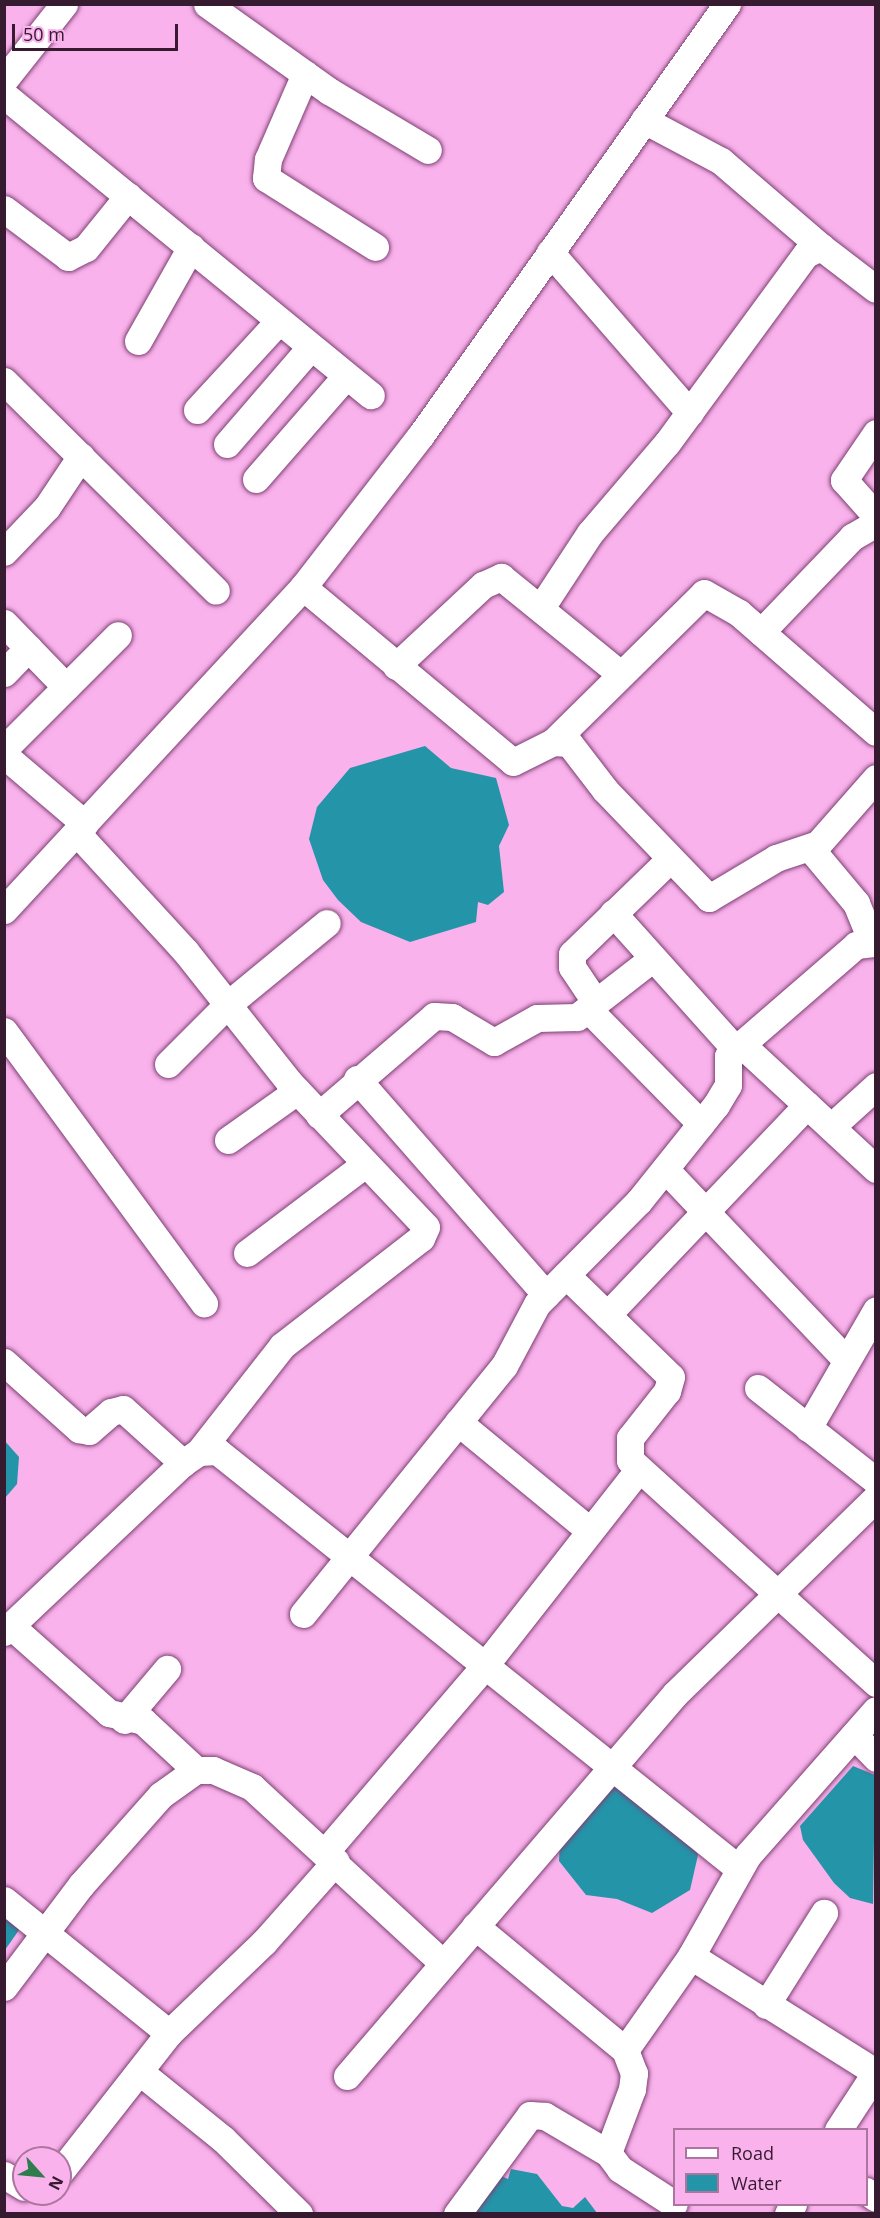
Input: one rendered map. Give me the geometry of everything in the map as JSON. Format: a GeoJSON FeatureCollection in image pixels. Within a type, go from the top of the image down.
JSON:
{"type":"FeatureCollection","features":[{"type":"Feature","properties":{"kind":"street"},"geometry":{"type":"LineString","coordinates":[[4,80],[64,4]]}},
{"type":"Feature","properties":{"kind":"street"},"geometry":{"type":"LineString","coordinates":[[207,4],[305,74],[428,150]]}},
{"type":"Feature","properties":{"kind":"street"},"geometry":{"type":"LineString","coordinates":[[4,910],[303,587],[421,435],[727,4]]}},
{"type":"Feature","properties":{"kind":"street"},"geometry":{"type":"LineString","coordinates":[[305,74],[268,159],[266,178],[375,247]]}},
{"type":"Feature","properties":{"kind":"street"},"geometry":{"type":"LineString","coordinates":[[4,95],[191,247],[309,349],[372,395]]}},
{"type":"Feature","properties":{"kind":"street"},"geometry":{"type":"LineString","coordinates":[[644,120],[721,161],[821,247],[875,288]]}},
{"type":"Feature","properties":{"kind":"street"},"geometry":{"type":"LineString","coordinates":[[4,209],[68,257],[86,248],[128,196]]}},
{"type":"Feature","properties":{"kind":"street"},"geometry":{"type":"LineString","coordinates":[[138,340],[191,247]]}},
{"type":"Feature","properties":{"kind":"street"},"geometry":{"type":"LineString","coordinates":[[542,606],[590,533],[690,413],[806,254],[821,247]]}},
{"type":"Feature","properties":{"kind":"street"},"geometry":{"type":"LineString","coordinates":[[550,252],[690,413]]}},
{"type":"Feature","properties":{"kind":"street"},"geometry":{"type":"LineString","coordinates":[[197,410],[278,322]]}},
{"type":"Feature","properties":{"kind":"street"},"geometry":{"type":"LineString","coordinates":[[227,444],[309,349]]}},
{"type":"Feature","properties":{"kind":"street"},"geometry":{"type":"LineString","coordinates":[[256,479],[345,376]]}},
{"type":"Feature","properties":{"kind":"street"},"geometry":{"type":"LineString","coordinates":[[4,381],[216,591]]}},
{"type":"Feature","properties":{"kind":"street"},"geometry":{"type":"LineString","coordinates":[[876,433],[844,480],[876,516]]}},
{"type":"Feature","properties":{"kind":"street"},"geometry":{"type":"LineString","coordinates":[[4,552],[47,507],[81,456]]}},
{"type":"Feature","properties":{"kind":"street"},"geometry":{"type":"LineString","coordinates":[[761,632],[852,537],[876,523]]}},
{"type":"Feature","properties":{"kind":"street"},"geometry":{"type":"LineString","coordinates":[[396,666],[492,578],[509,580],[619,673]]}},
{"type":"Feature","properties":{"kind":"street"},"geometry":{"type":"LineString","coordinates":[[303,587],[513,762],[553,742],[564,740],[576,750],[669,860],[702,894],[715,898],[776,858],[810,848],[876,778]]}},
{"type":"Feature","properties":{"kind":"street"},"geometry":{"type":"LineString","coordinates":[[553,742],[619,673],[704,593],[721,599],[876,732]]}},
{"type":"Feature","properties":{"kind":"street"},"geometry":{"type":"LineString","coordinates":[[4,623],[66,687]]}},
{"type":"Feature","properties":{"kind":"street"},"geometry":{"type":"LineString","coordinates":[[4,749],[118,635]]}},
{"type":"Feature","properties":{"kind":"street"},"geometry":{"type":"LineString","coordinates":[[4,673],[28,648]]}},
{"type":"Feature","properties":{"kind":"street"},"geometry":{"type":"LineString","coordinates":[[4,755],[81,829],[297,1090],[364,1164],[423,1223],[425,1233],[282,1346],[191,1458],[8,1629],[109,1713],[124,1720],[150,1726],[196,1770]]}},
{"type":"Feature","properties":{"kind":"street"},"geometry":{"type":"LineString","coordinates":[[303,1614],[517,1349],[546,1295],[665,1169],[701,1124],[728,1085],[724,1062],[738,1047],[856,945],[874,943],[856,903],[810,848]]}},
{"type":"Feature","properties":{"kind":"street"},"geometry":{"type":"LineString","coordinates":[[669,860],[613,913],[571,960],[592,1006],[701,1124]]}},
{"type":"Feature","properties":{"kind":"street"},"geometry":{"type":"LineString","coordinates":[[613,913],[738,1047],[807,1105],[876,1169]]}},
{"type":"Feature","properties":{"kind":"street"},"geometry":{"type":"LineString","coordinates":[[168,1064],[227,1005],[327,923]]}},
{"type":"Feature","properties":{"kind":"street"},"geometry":{"type":"LineString","coordinates":[[319,1115],[357,1079],[434,1017],[452,1017],[494,1042],[537,1018],[566,1021],[592,1006],[653,958]]}},
{"type":"Feature","properties":{"kind":"street"},"geometry":{"type":"LineString","coordinates":[[6,1035],[204,1303]]}},
{"type":"Feature","properties":{"kind":"street"},"geometry":{"type":"LineString","coordinates":[[357,1079],[546,1295]]}},
{"type":"Feature","properties":{"kind":"street"},"geometry":{"type":"LineString","coordinates":[[831,1127],[876,1086]]}},
{"type":"Feature","properties":{"kind":"street"},"geometry":{"type":"LineString","coordinates":[[228,1140],[297,1090]]}},
{"type":"Feature","properties":{"kind":"street"},"geometry":{"type":"LineString","coordinates":[[607,1315],[707,1214],[807,1105]]}},
{"type":"Feature","properties":{"kind":"street"},"geometry":{"type":"LineString","coordinates":[[247,1253],[364,1164]]}},
{"type":"Feature","properties":{"kind":"street"},"geometry":{"type":"LineString","coordinates":[[665,1169],[846,1360]]}},
{"type":"Feature","properties":{"kind":"street"},"geometry":{"type":"LineString","coordinates":[[566,1275],[671,1377],[627,1445],[639,1469],[876,1683]]}},
{"type":"Feature","properties":{"kind":"street"},"geometry":{"type":"LineString","coordinates":[[808,1428],[876,1310]]}},
{"type":"Feature","properties":{"kind":"street"},"geometry":{"type":"LineString","coordinates":[[4,1362],[79,1430],[89,1431],[111,1412],[123,1410],[191,1458]]}},
{"type":"Feature","properties":{"kind":"street"},"geometry":{"type":"LineString","coordinates":[[758,1388],[876,1481]]}},
{"type":"Feature","properties":{"kind":"street"},"geometry":{"type":"LineString","coordinates":[[458,1422],[590,1531]]}},
{"type":"Feature","properties":{"kind":"street"},"geometry":{"type":"LineString","coordinates":[[191,1458],[209,1449],[226,1456],[613,1765],[738,1868]]}},
{"type":"Feature","properties":{"kind":"street"},"geometry":{"type":"LineString","coordinates":[[72,2157],[169,2033],[264,1942],[639,1469]]}},
{"type":"Feature","properties":{"kind":"street"},"geometry":{"type":"LineString","coordinates":[[347,2076],[675,1694],[876,1497]]}},
{"type":"Feature","properties":{"kind":"street"},"geometry":{"type":"LineString","coordinates":[[124,1720],[167,1669]]}},
{"type":"Feature","properties":{"kind":"street"},"geometry":{"type":"LineString","coordinates":[[626,2050],[691,1956],[738,1868],[876,1710]]}},
{"type":"Feature","properties":{"kind":"street"},"geometry":{"type":"LineString","coordinates":[[854,1735],[876,1758]]}},
{"type":"Feature","properties":{"kind":"street"},"geometry":{"type":"LineString","coordinates":[[4,1987],[161,1795],[196,1770],[213,1770],[252,1787],[331,1856],[443,1963]]}},
{"type":"Feature","properties":{"kind":"street"},"geometry":{"type":"LineString","coordinates":[[4,1900],[169,2033]]}},
{"type":"Feature","properties":{"kind":"street"},"geometry":{"type":"LineString","coordinates":[[766,2005],[824,1913]]}},
{"type":"Feature","properties":{"kind":"street"},"geometry":{"type":"LineString","coordinates":[[475,1926],[626,2050],[633,2067],[632,2089],[608,2153]]}},
{"type":"Feature","properties":{"kind":"street"},"geometry":{"type":"LineString","coordinates":[[691,1956],[875,2072],[839,2128]]}},
{"type":"Feature","properties":{"kind":"street"},"geometry":{"type":"LineString","coordinates":[[140,2072],[223,2139],[299,2214]]}},
{"type":"Feature","properties":{"kind":"street"},"geometry":{"type":"LineString","coordinates":[[457,2214],[530,2115],[545,2116],[608,2153],[620,2169],[673,2203]]}},
{"type":"Feature","properties":{"kind":"street"},"geometry":{"type":"LineString","coordinates":[[678,2206],[691,2214]]}},
{"type":"Feature","properties":{"kind":"water"},"geometry":{"type":"Polygon","coordinates":[[[425,746],[451,768],[496,778],[509,825],[499,846],[504,892],[488,905],[478,902],[476,922],[410,942],[361,922],[338,900],[323,880],[309,839],[317,807],[350,768],[425,746]]]}},
{"type":"Feature","properties":{"kind":"water"},"geometry":{"type":"Polygon","coordinates":[[[4,1440],[19,1457],[17,1484],[5,1498],[4,1440]]]}},
{"type":"Feature","properties":{"kind":"water"},"geometry":{"type":"Polygon","coordinates":[[[853,1766],[875,1775],[873,1904],[850,1898],[834,1883],[803,1840],[800,1826],[853,1766]]]}},
{"type":"Feature","properties":{"kind":"water"},"geometry":{"type":"Polygon","coordinates":[[[614,1778],[693,1844],[698,1855],[690,1890],[652,1913],[617,1899],[586,1895],[559,1861],[560,1838],[614,1778]]]}},
{"type":"Feature","properties":{"kind":"water"},"geometry":{"type":"Polygon","coordinates":[[[5,1908],[19,1930],[5,1950],[5,1908]]]}},
{"type":"Feature","properties":{"kind":"water"},"geometry":{"type":"Polygon","coordinates":[[[511,2169],[537,2174],[562,2206],[573,2208],[585,2197],[597,2213],[466,2214],[499,2175],[508,2179],[511,2169]]]}}]}
